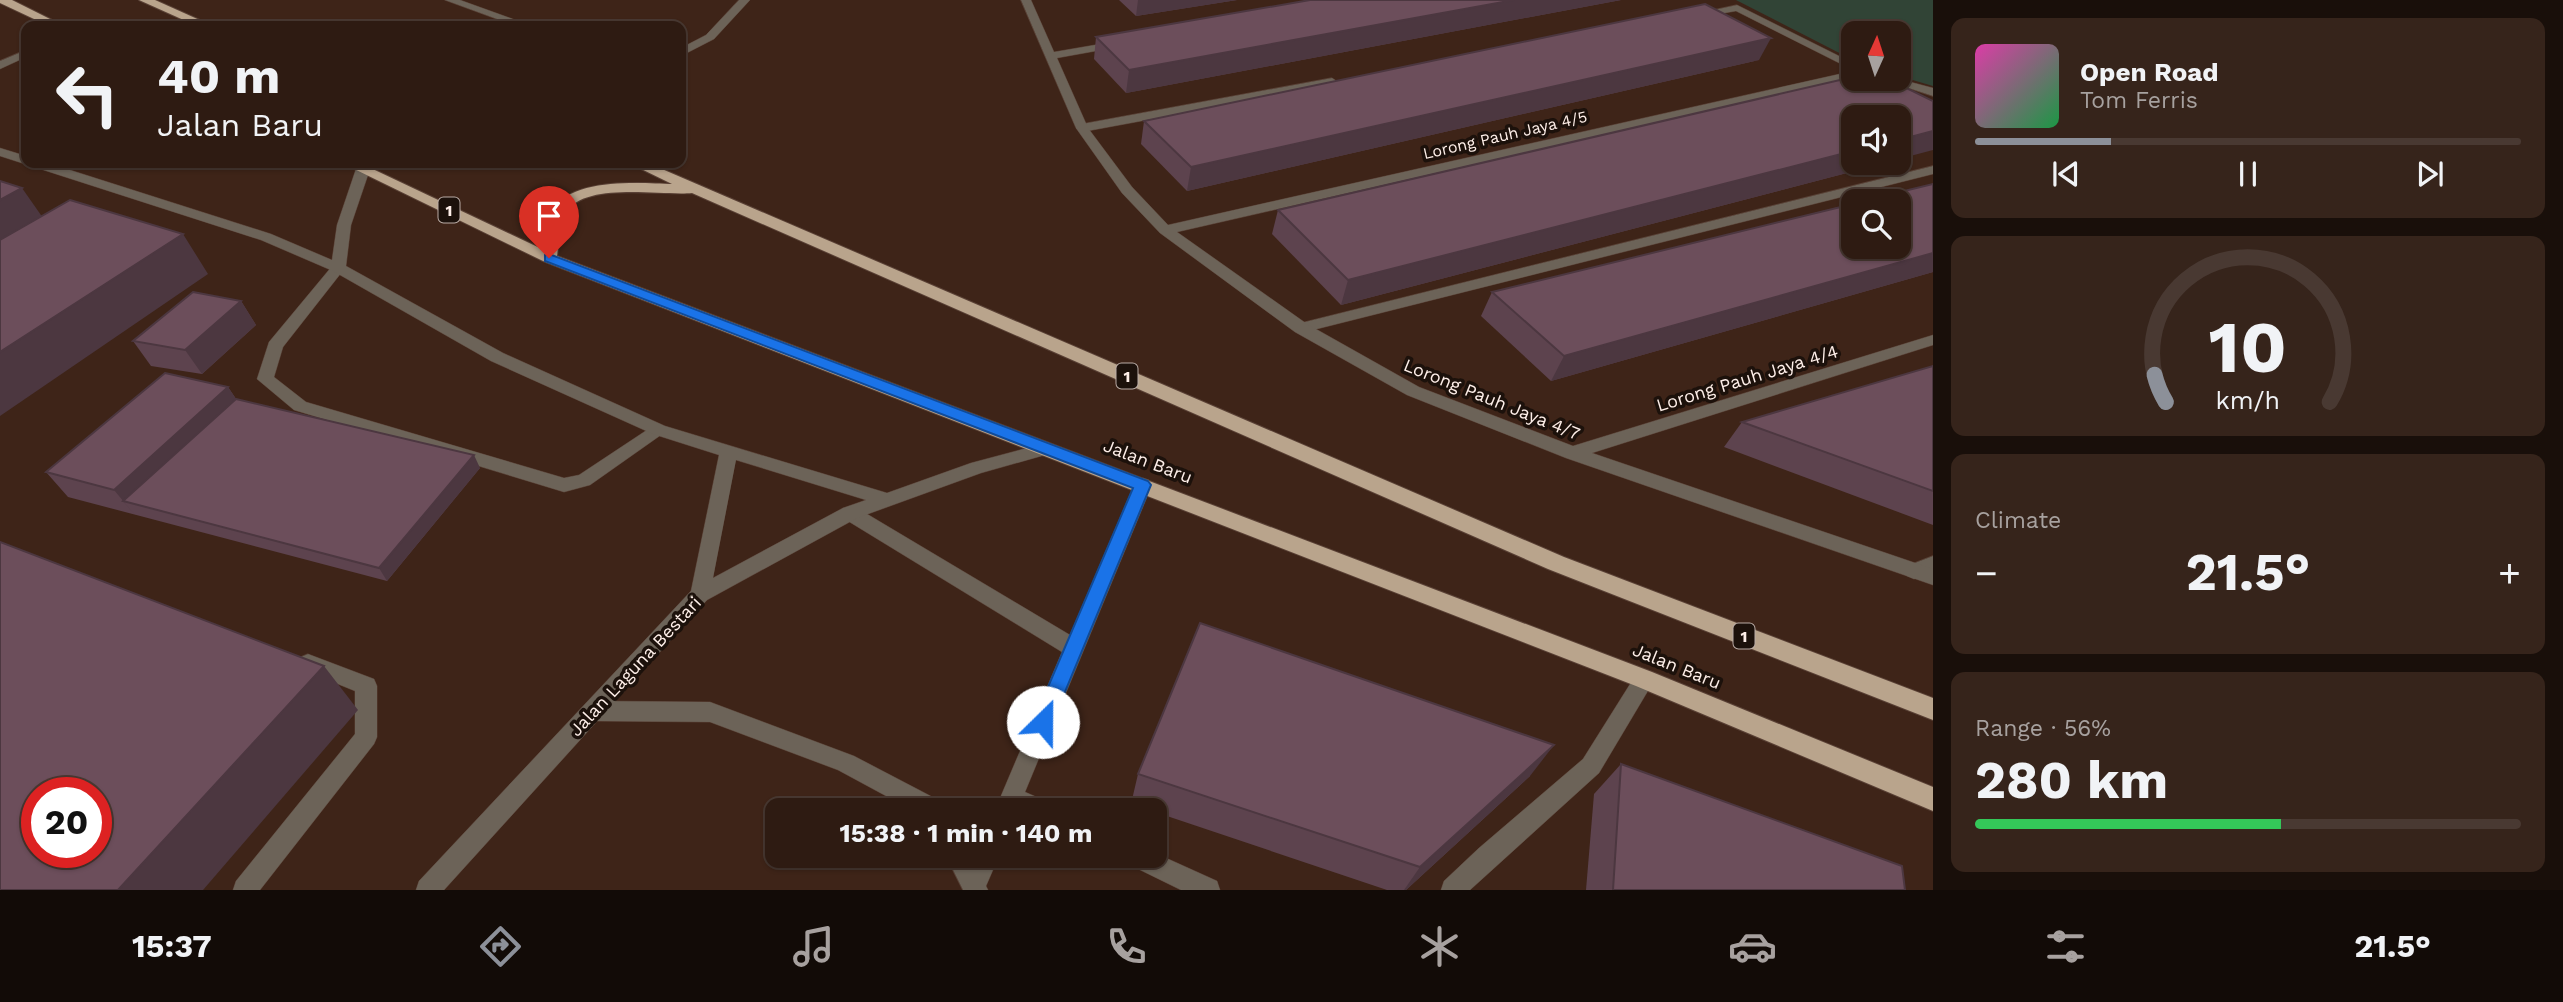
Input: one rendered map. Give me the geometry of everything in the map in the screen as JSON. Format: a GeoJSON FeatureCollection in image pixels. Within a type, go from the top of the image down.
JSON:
{"type":"FeatureCollection","features":[{"type":"Feature","properties":{"kind":"highway"},"geometry":{"type":"LineString","coordinates":[[3,0],[47,21]]}},
{"type":"Feature","properties":{"kind":"highway"},"geometry":{"type":"LineString","coordinates":[[145,0],[195,21]]}},
{"type":"Feature","properties":{"kind":"highway","name":"Jalan Baru"},"geometry":{"type":"LineString","coordinates":[[360,168],[549,258],[1644,679],[1933,799]]}},
{"type":"Feature","properties":{"kind":"highway","name":"1"},"geometry":{"type":"LineString","coordinates":[[648,168],[1556,563],[1933,709]]}},
{"type":"Feature","properties":{"kind":"highway"},"geometry":{"type":"LineString","coordinates":[[549,258],[562,207],[580,195],[612,189],[698,189]]}},
{"type":"Feature","properties":{"kind":"street"},"geometry":{"type":"LineString","coordinates":[[450,0],[513,21]]}},
{"type":"Feature","properties":{"kind":"street"},"geometry":{"type":"LineString","coordinates":[[686,50],[710,37],[746,0]]}},
{"type":"Feature","properties":{"kind":"street","name":"Lorong Pauh Jaya 4/7"},"geometry":{"type":"LineString","coordinates":[[1026,0],[1082,128],[1127,190],[1165,230],[1301,328],[1413,391],[1572,453],[1933,577]]}},
{"type":"Feature","properties":{"kind":"street"},"geometry":{"type":"LineString","coordinates":[[492,13],[500,2]]}},
{"type":"Feature","properties":{"kind":"street"},"geometry":{"type":"LineString","coordinates":[[1682,18],[1737,8],[1841,61]]}},
{"type":"Feature","properties":{"kind":"street"},"geometry":{"type":"LineString","coordinates":[[1050,57],[1132,42]]}},
{"type":"Feature","properties":{"kind":"street"},"geometry":{"type":"LineString","coordinates":[[0,66],[21,56]]}},
{"type":"Feature","properties":{"kind":"street","name":"Lorong Pauh Jaya 4/5"},"geometry":{"type":"LineString","coordinates":[[1165,230],[1841,77]]}},
{"type":"Feature","properties":{"kind":"street"},"geometry":{"type":"LineString","coordinates":[[1082,128],[1341,80]]}},
{"type":"Feature","properties":{"kind":"street"},"geometry":{"type":"LineString","coordinates":[[1911,86],[1933,92]]}},
{"type":"Feature","properties":{"kind":"street"},"geometry":{"type":"LineString","coordinates":[[0,152],[21,158]]}},
{"type":"Feature","properties":{"kind":"street"},"geometry":{"type":"LineString","coordinates":[[51,168],[266,237],[338,268],[497,357],[659,430],[886,499]]}},
{"type":"Feature","properties":{"kind":"street"},"geometry":{"type":"LineString","coordinates":[[356,168],[338,268],[275,345],[265,379],[300,406],[564,485],[584,480],[659,430]]}},
{"type":"Feature","properties":{"kind":"street"},"geometry":{"type":"LineString","coordinates":[[1301,328],[1933,170]]}},
{"type":"Feature","properties":{"kind":"street","name":"Lorong Pauh Jaya 4/4"},"geometry":{"type":"LineString","coordinates":[[1572,453],[1933,340]]}},
{"type":"Feature","properties":{"kind":"street","name":"Jalan Laguna Bestari"},"geometry":{"type":"LineString","coordinates":[[428,890],[701,594],[850,513],[886,499],[1046,449]]}},
{"type":"Feature","properties":{"kind":"street"},"geometry":{"type":"LineString","coordinates":[[701,594],[729,450]]}},
{"type":"Feature","properties":{"kind":"street"},"geometry":{"type":"LineString","coordinates":[[1012,798],[1143,485]]}},
{"type":"Feature","properties":{"kind":"street"},"geometry":{"type":"LineString","coordinates":[[850,513],[1074,648]]}},
{"type":"Feature","properties":{"kind":"street"},"geometry":{"type":"LineString","coordinates":[[1914,571],[1933,564]]}},
{"type":"Feature","properties":{"kind":"street"},"geometry":{"type":"LineString","coordinates":[[245,890],[366,737],[366,686],[290,656]]}},
{"type":"Feature","properties":{"kind":"street"},"geometry":{"type":"LineString","coordinates":[[1453,890],[1487,856],[1591,766],[1644,679]]}},
{"type":"Feature","properties":{"kind":"street"},"geometry":{"type":"LineString","coordinates":[[594,711],[710,712],[846,763],[912,798]]}},
{"type":"Feature","properties":{"kind":"street"},"geometry":{"type":"LineString","coordinates":[[964,868],[975,888]]}},
{"type":"Feature","properties":{"kind":"street"},"geometry":{"type":"LineString","coordinates":[[975,888],[982,868]]}},
{"type":"Feature","properties":{"kind":"street"},"geometry":{"type":"LineString","coordinates":[[1161,868],[1208,890]]}},
{"type":"Feature","properties":{"kind":"green space"},"geometry":{"type":"Polygon","coordinates":[[[1736,0],[1933,0],[1933,86],[1911,80],[1911,21],[1841,21],[1841,54],[1736,0]]]}},
{"type":"Feature","properties":{"kind":"building"},"geometry":{"type":"Polygon","coordinates":[[[1310,0],[1514,0],[1129,70],[1096,37],[1310,0]]]}},
{"type":"Feature","properties":{"kind":"building"},"geometry":{"type":"Polygon","coordinates":[[[1705,4],[1771,38],[1191,167],[1144,121],[1705,4]]]}},
{"type":"Feature","properties":{"kind":"building"},"geometry":{"type":"Polygon","coordinates":[[[1841,80],[1841,91],[1911,90],[1933,101],[1933,131],[1911,137],[1911,105],[1841,105],[1841,154],[1348,280],[1278,210],[1841,80]]]}},
{"type":"Feature","properties":{"kind":"building"},"geometry":{"type":"Polygon","coordinates":[[[0,181],[22,188],[0,200],[0,181]]]}},
{"type":"Feature","properties":{"kind":"building"},"geometry":{"type":"Polygon","coordinates":[[[1933,184],[1933,253],[1564,356],[1492,292],[1841,207],[1841,259],[1911,259],[1911,189],[1933,184]]]}},
{"type":"Feature","properties":{"kind":"building"},"geometry":{"type":"Polygon","coordinates":[[[70,200],[183,234],[0,352],[0,240],[70,200]]]}},
{"type":"Feature","properties":{"kind":"building"},"geometry":{"type":"Polygon","coordinates":[[[193,292],[241,301],[185,350],[133,341],[193,292]]]}},
{"type":"Feature","properties":{"kind":"building"},"geometry":{"type":"Polygon","coordinates":[[[1933,366],[1933,491],[1742,422],[1933,366]]]}},
{"type":"Feature","properties":{"kind":"building"},"geometry":{"type":"Polygon","coordinates":[[[165,373],[228,387],[114,490],[46,472],[165,373]]]}},
{"type":"Feature","properties":{"kind":"building"},"geometry":{"type":"Polygon","coordinates":[[[236,399],[474,455],[379,568],[123,501],[236,399]]]}},
{"type":"Feature","properties":{"kind":"building"},"geometry":{"type":"Polygon","coordinates":[[[0,542],[324,666],[118,890],[0,890],[0,542]]]}},
{"type":"Feature","properties":{"kind":"building"},"geometry":{"type":"Polygon","coordinates":[[[1200,623],[1554,745],[1420,867],[1138,774],[1200,623]]]}},
{"type":"Feature","properties":{"kind":"building"},"geometry":{"type":"Polygon","coordinates":[[[1621,764],[1902,866],[1905,890],[1613,890],[1621,764]]]}},
{"type":"Feature","properties":{"kind":"route"},"geometry":{"type":"LineString","coordinates":[[549,258],[1143,485],[1043,722]]}}]}
